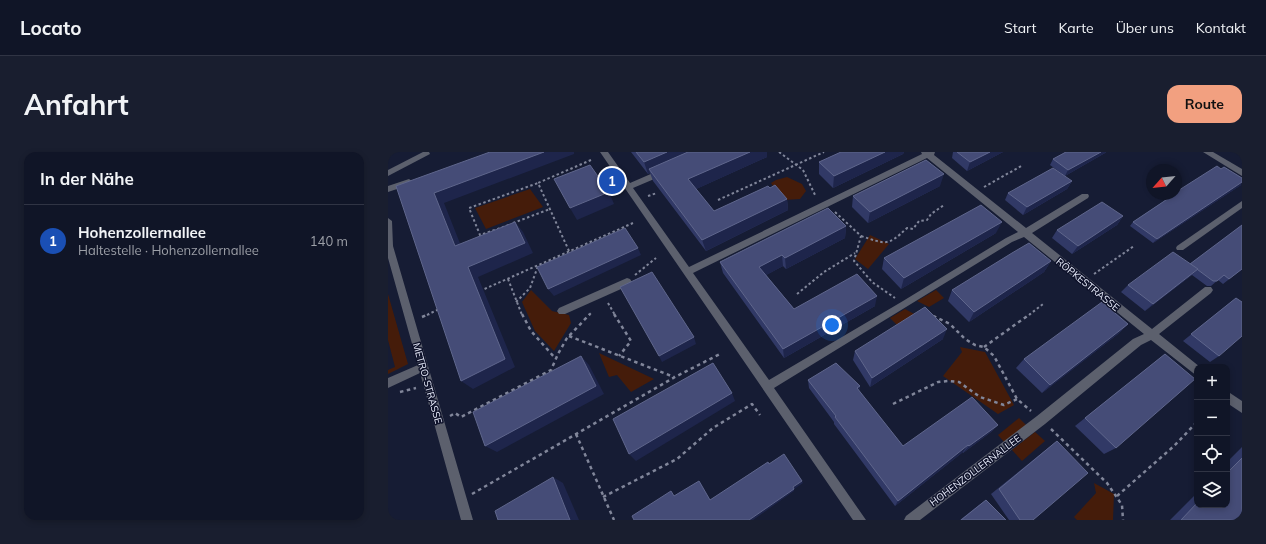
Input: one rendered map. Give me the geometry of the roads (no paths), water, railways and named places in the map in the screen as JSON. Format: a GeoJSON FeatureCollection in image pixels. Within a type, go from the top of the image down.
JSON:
{"type":"FeatureCollection","features":[{"type":"Feature","properties":{"kind":"street"},"geometry":{"type":"LineString","coordinates":[[604,152],[860,520]]}},
{"type":"Feature","properties":{"kind":"street"},"geometry":{"type":"LineString","coordinates":[[1207,152],[1242,173]]}},
{"type":"Feature","properties":{"kind":"street","name":"RÖPKESTRASSE"},"geometry":{"type":"LineString","coordinates":[[687,272],[929,153],[1025,233],[1194,369]]}},
{"type":"Feature","properties":{"kind":"street"},"geometry":{"type":"LineString","coordinates":[[388,173],[426,154]]}},
{"type":"Feature","properties":{"kind":"street"},"geometry":{"type":"LineString","coordinates":[[628,187],[673,168]]}},
{"type":"Feature","properties":{"kind":"street"},"geometry":{"type":"LineString","coordinates":[[388,189],[420,178]]}},
{"type":"Feature","properties":{"kind":"street"},"geometry":{"type":"LineString","coordinates":[[767,387],[906,304],[1009,240],[1025,233],[1085,196]]}},
{"type":"Feature","properties":{"kind":"street"},"geometry":{"type":"LineString","coordinates":[[1180,248],[1242,204]]}},
{"type":"Feature","properties":{"kind":"street","name":"METRO-STRASSE"},"geometry":{"type":"LineString","coordinates":[[388,221],[388,246],[467,520]]}},
{"type":"Feature","properties":{"kind":"street"},"geometry":{"type":"LineString","coordinates":[[562,311],[628,282]]}},
{"type":"Feature","properties":{"kind":"street"},"geometry":{"type":"LineString","coordinates":[[1151,335],[1208,290]]}},
{"type":"Feature","properties":{"kind":"street","name":"HOHENZOLLERNALLEE"},"geometry":{"type":"LineString","coordinates":[[910,520],[1041,420],[1137,342],[1151,335]]}},
{"type":"Feature","properties":{"kind":"street"},"geometry":{"type":"LineString","coordinates":[[388,383],[423,367]]}},
{"type":"Feature","properties":{"kind":"street"},"geometry":{"type":"LineString","coordinates":[[1230,398],[1242,408]]}},
{"type":"Feature","properties":{"kind":"place","name":"Hohenzollernallee"},"geometry":{"type":"Point","coordinates":[612,181]}}]}
